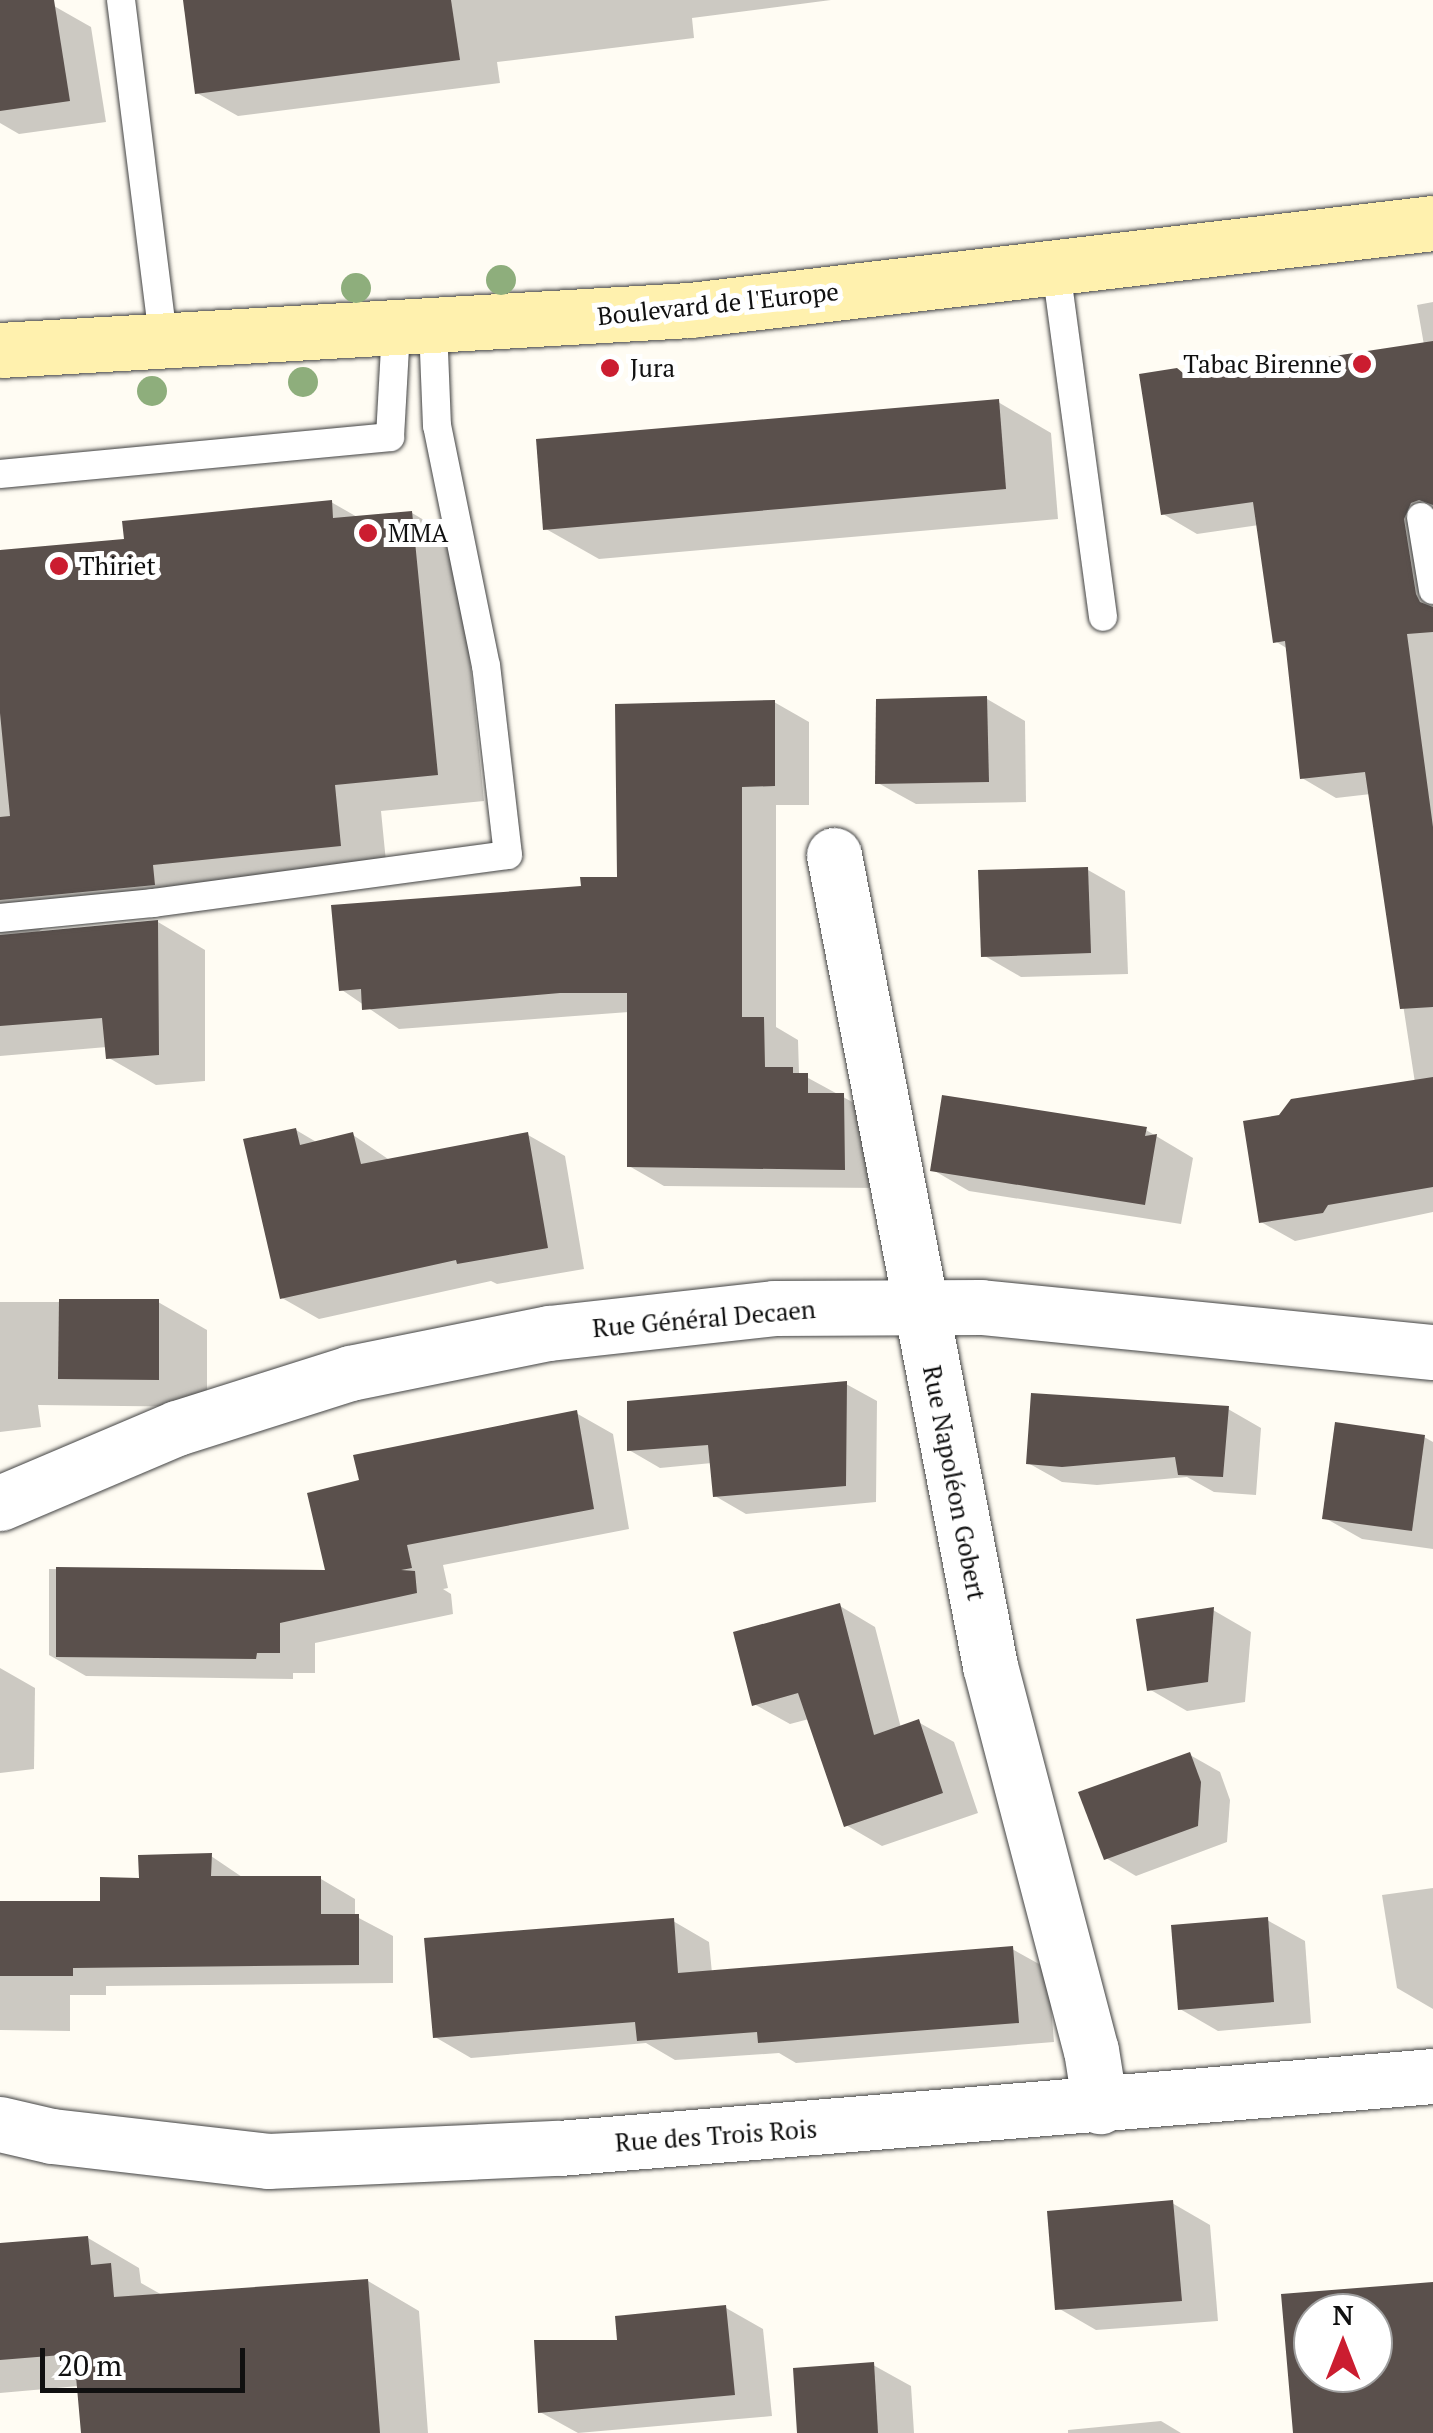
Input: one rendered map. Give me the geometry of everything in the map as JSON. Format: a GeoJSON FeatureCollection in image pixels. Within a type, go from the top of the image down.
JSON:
{"type":"FeatureCollection","features":[{"type":"Feature","properties":{"kind":"main road","name":"Boulevard de l'Europe"},"geometry":{"type":"LineString","coordinates":[[0,350],[164,344],[690,310],[1433,223]]}},
{"type":"Feature","properties":{"kind":"street","name":"Rue Napoléon Gobert"},"geometry":{"type":"LineString","coordinates":[[834,854],[990,1666],[1090,2050],[1100,2106]]}},
{"type":"Feature","properties":{"kind":"street","name":"Rue Général Decaen"},"geometry":{"type":"LineString","coordinates":[[0,1503],[177,1428],[350,1373],[549,1334],[774,1308],[982,1307],[1433,1352]]}},
{"type":"Feature","properties":{"kind":"street","name":"Rue des Trois Rois"},"geometry":{"type":"LineString","coordinates":[[0,2124],[52,2136],[268,2160],[559,2148],[1433,2076]]}},
{"type":"Feature","properties":{"kind":"lane"},"geometry":{"type":"LineString","coordinates":[[121,0],[164,344]]}},
{"type":"Feature","properties":{"kind":"lane"},"geometry":{"type":"LineString","coordinates":[[1056,268],[1103,617]]}},
{"type":"Feature","properties":{"kind":"lane"},"geometry":{"type":"LineString","coordinates":[[0,474],[390,437],[414,329]]}},
{"type":"Feature","properties":{"kind":"lane"},"geometry":{"type":"LineString","coordinates":[[0,918],[152,904],[508,854],[486,666],[414,329]]}},
{"type":"Feature","properties":{"kind":"lane"},"geometry":{"type":"LineString","coordinates":[[1421,516],[1433,590]]}},
{"type":"Feature","properties":{"kind":"building"},"geometry":{"type":"Polygon","coordinates":[[[0,0],[54,0],[70,101],[0,111],[0,0]]]}},
{"type":"Feature","properties":{"kind":"building"},"geometry":{"type":"Polygon","coordinates":[[[183,0],[451,0],[460,60],[195,94],[183,0]]]}},
{"type":"Feature","properties":{"kind":"building"},"geometry":{"type":"Polygon","coordinates":[[[1433,341],[1433,505],[1419,500],[1411,503],[1404,519],[1416,594],[1420,602],[1433,607],[1433,632],[1407,634],[1433,827],[1433,1007],[1400,1009],[1365,772],[1300,779],[1285,641],[1273,643],[1253,502],[1161,515],[1139,374],[1177,368],[1189,378],[1433,341]]]}},
{"type":"Feature","properties":{"kind":"building"},"geometry":{"type":"Polygon","coordinates":[[[999,399],[1006,489],[543,530],[536,439],[999,399]]]}},
{"type":"Feature","properties":{"kind":"building"},"geometry":{"type":"Polygon","coordinates":[[[332,500],[333,518],[412,511],[438,775],[335,785],[341,846],[153,865],[155,885],[0,900],[0,817],[10,816],[0,713],[0,550],[124,539],[122,521],[332,500]]]}},
{"type":"Feature","properties":{"kind":"building"},"geometry":{"type":"Polygon","coordinates":[[[987,696],[989,782],[875,784],[876,699],[987,696]]]}},
{"type":"Feature","properties":{"kind":"building"},"geometry":{"type":"Polygon","coordinates":[[[775,700],[775,786],[742,787],[742,1017],[764,1017],[765,1067],[793,1067],[793,1073],[808,1073],[808,1093],[844,1093],[845,1170],[627,1167],[627,993],[560,993],[362,1010],[361,989],[339,991],[331,905],[581,886],[580,877],[617,877],[615,704],[775,700]]]}},
{"type":"Feature","properties":{"kind":"building"},"geometry":{"type":"Polygon","coordinates":[[[1088,867],[1091,953],[981,957],[978,870],[1088,867]]]}},
{"type":"Feature","properties":{"kind":"building"},"geometry":{"type":"Polygon","coordinates":[[[158,920],[159,1055],[106,1059],[102,1018],[0,1026],[0,935],[158,920]]]}},
{"type":"Feature","properties":{"kind":"building"},"geometry":{"type":"Polygon","coordinates":[[[1433,1077],[1433,1187],[1328,1205],[1323,1213],[1259,1223],[1243,1121],[1279,1115],[1291,1099],[1433,1077]]]}},
{"type":"Feature","properties":{"kind":"building"},"geometry":{"type":"Polygon","coordinates":[[[942,1095],[1147,1127],[1145,1136],[1157,1134],[1145,1205],[930,1171],[942,1095]]]}},
{"type":"Feature","properties":{"kind":"building"},"geometry":{"type":"Polygon","coordinates":[[[296,1128],[300,1145],[353,1132],[361,1164],[528,1132],[548,1248],[457,1264],[456,1260],[280,1299],[243,1139],[296,1128]]]}},
{"type":"Feature","properties":{"kind":"building"},"geometry":{"type":"Polygon","coordinates":[[[59,1299],[159,1299],[159,1380],[58,1379],[59,1299]]]}},
{"type":"Feature","properties":{"kind":"building"},"geometry":{"type":"Polygon","coordinates":[[[847,1381],[846,1486],[713,1497],[708,1445],[627,1451],[627,1401],[847,1381]]]}},
{"type":"Feature","properties":{"kind":"building"},"geometry":{"type":"Polygon","coordinates":[[[1031,1393],[1229,1406],[1223,1477],[1178,1475],[1175,1457],[1062,1467],[1026,1464],[1031,1393]]]}},
{"type":"Feature","properties":{"kind":"building"},"geometry":{"type":"Polygon","coordinates":[[[577,1410],[594,1509],[407,1545],[412,1568],[401,1570],[415,1571],[417,1593],[280,1623],[280,1653],[257,1653],[256,1659],[56,1657],[56,1567],[325,1570],[307,1493],[359,1480],[353,1455],[577,1410]]]}},
{"type":"Feature","properties":{"kind":"building"},"geometry":{"type":"Polygon","coordinates":[[[1335,1422],[1425,1435],[1412,1531],[1322,1519],[1335,1422]]]}},
{"type":"Feature","properties":{"kind":"building"},"geometry":{"type":"Polygon","coordinates":[[[840,1603],[874,1735],[919,1719],[943,1793],[844,1827],[798,1693],[752,1706],[733,1632],[840,1603]]]}},
{"type":"Feature","properties":{"kind":"building"},"geometry":{"type":"Polygon","coordinates":[[[1214,1607],[1208,1682],[1147,1691],[1136,1619],[1214,1607]]]}},
{"type":"Feature","properties":{"kind":"building"},"geometry":{"type":"Polygon","coordinates":[[[1190,1752],[1201,1782],[1198,1826],[1104,1860],[1078,1792],[1190,1752]]]}},
{"type":"Feature","properties":{"kind":"building"},"geometry":{"type":"Polygon","coordinates":[[[212,1853],[211,1876],[321,1876],[321,1914],[359,1914],[359,1965],[73,1968],[73,1976],[0,1976],[0,1901],[100,1901],[100,1877],[139,1878],[138,1855],[212,1853]]]}},
{"type":"Feature","properties":{"kind":"building"},"geometry":{"type":"Polygon","coordinates":[[[1268,1917],[1274,2002],[1178,2010],[1171,1925],[1268,1917]]]}},
{"type":"Feature","properties":{"kind":"building"},"geometry":{"type":"Polygon","coordinates":[[[674,1918],[678,1973],[1013,1946],[1019,2023],[758,2043],[757,2032],[637,2041],[635,2022],[433,2038],[424,1938],[674,1918]]]}},
{"type":"Feature","properties":{"kind":"building"},"geometry":{"type":"Polygon","coordinates":[[[1173,2200],[1182,2301],[1055,2310],[1047,2211],[1173,2200]]]}},
{"type":"Feature","properties":{"kind":"building"},"geometry":{"type":"Polygon","coordinates":[[[88,2236],[91,2265],[111,2263],[114,2297],[368,2279],[380,2433],[81,2433],[74,2354],[0,2360],[0,2243],[88,2236]]]}},
{"type":"Feature","properties":{"kind":"building"},"geometry":{"type":"Polygon","coordinates":[[[1433,2282],[1433,2433],[1293,2433],[1281,2294],[1293,2293],[1293,2393],[1393,2393],[1393,2293],[1294,2293],[1433,2282]]]}},
{"type":"Feature","properties":{"kind":"building"},"geometry":{"type":"Polygon","coordinates":[[[726,2305],[735,2395],[538,2413],[534,2340],[617,2340],[615,2316],[726,2305]]]}},
{"type":"Feature","properties":{"kind":"building"},"geometry":{"type":"Polygon","coordinates":[[[874,2362],[878,2433],[797,2433],[793,2368],[874,2362]]]}},
{"type":"Feature","properties":{"kind":"place","name":"Tabac Birenne"},"geometry":{"type":"Point","coordinates":[1362,364]}},
{"type":"Feature","properties":{"kind":"place","name":"Jura"},"geometry":{"type":"Point","coordinates":[610,368]}},
{"type":"Feature","properties":{"kind":"place","name":"MMA"},"geometry":{"type":"Point","coordinates":[368,533]}},
{"type":"Feature","properties":{"kind":"place","name":"Thiriet"},"geometry":{"type":"Point","coordinates":[59,566]}}]}
